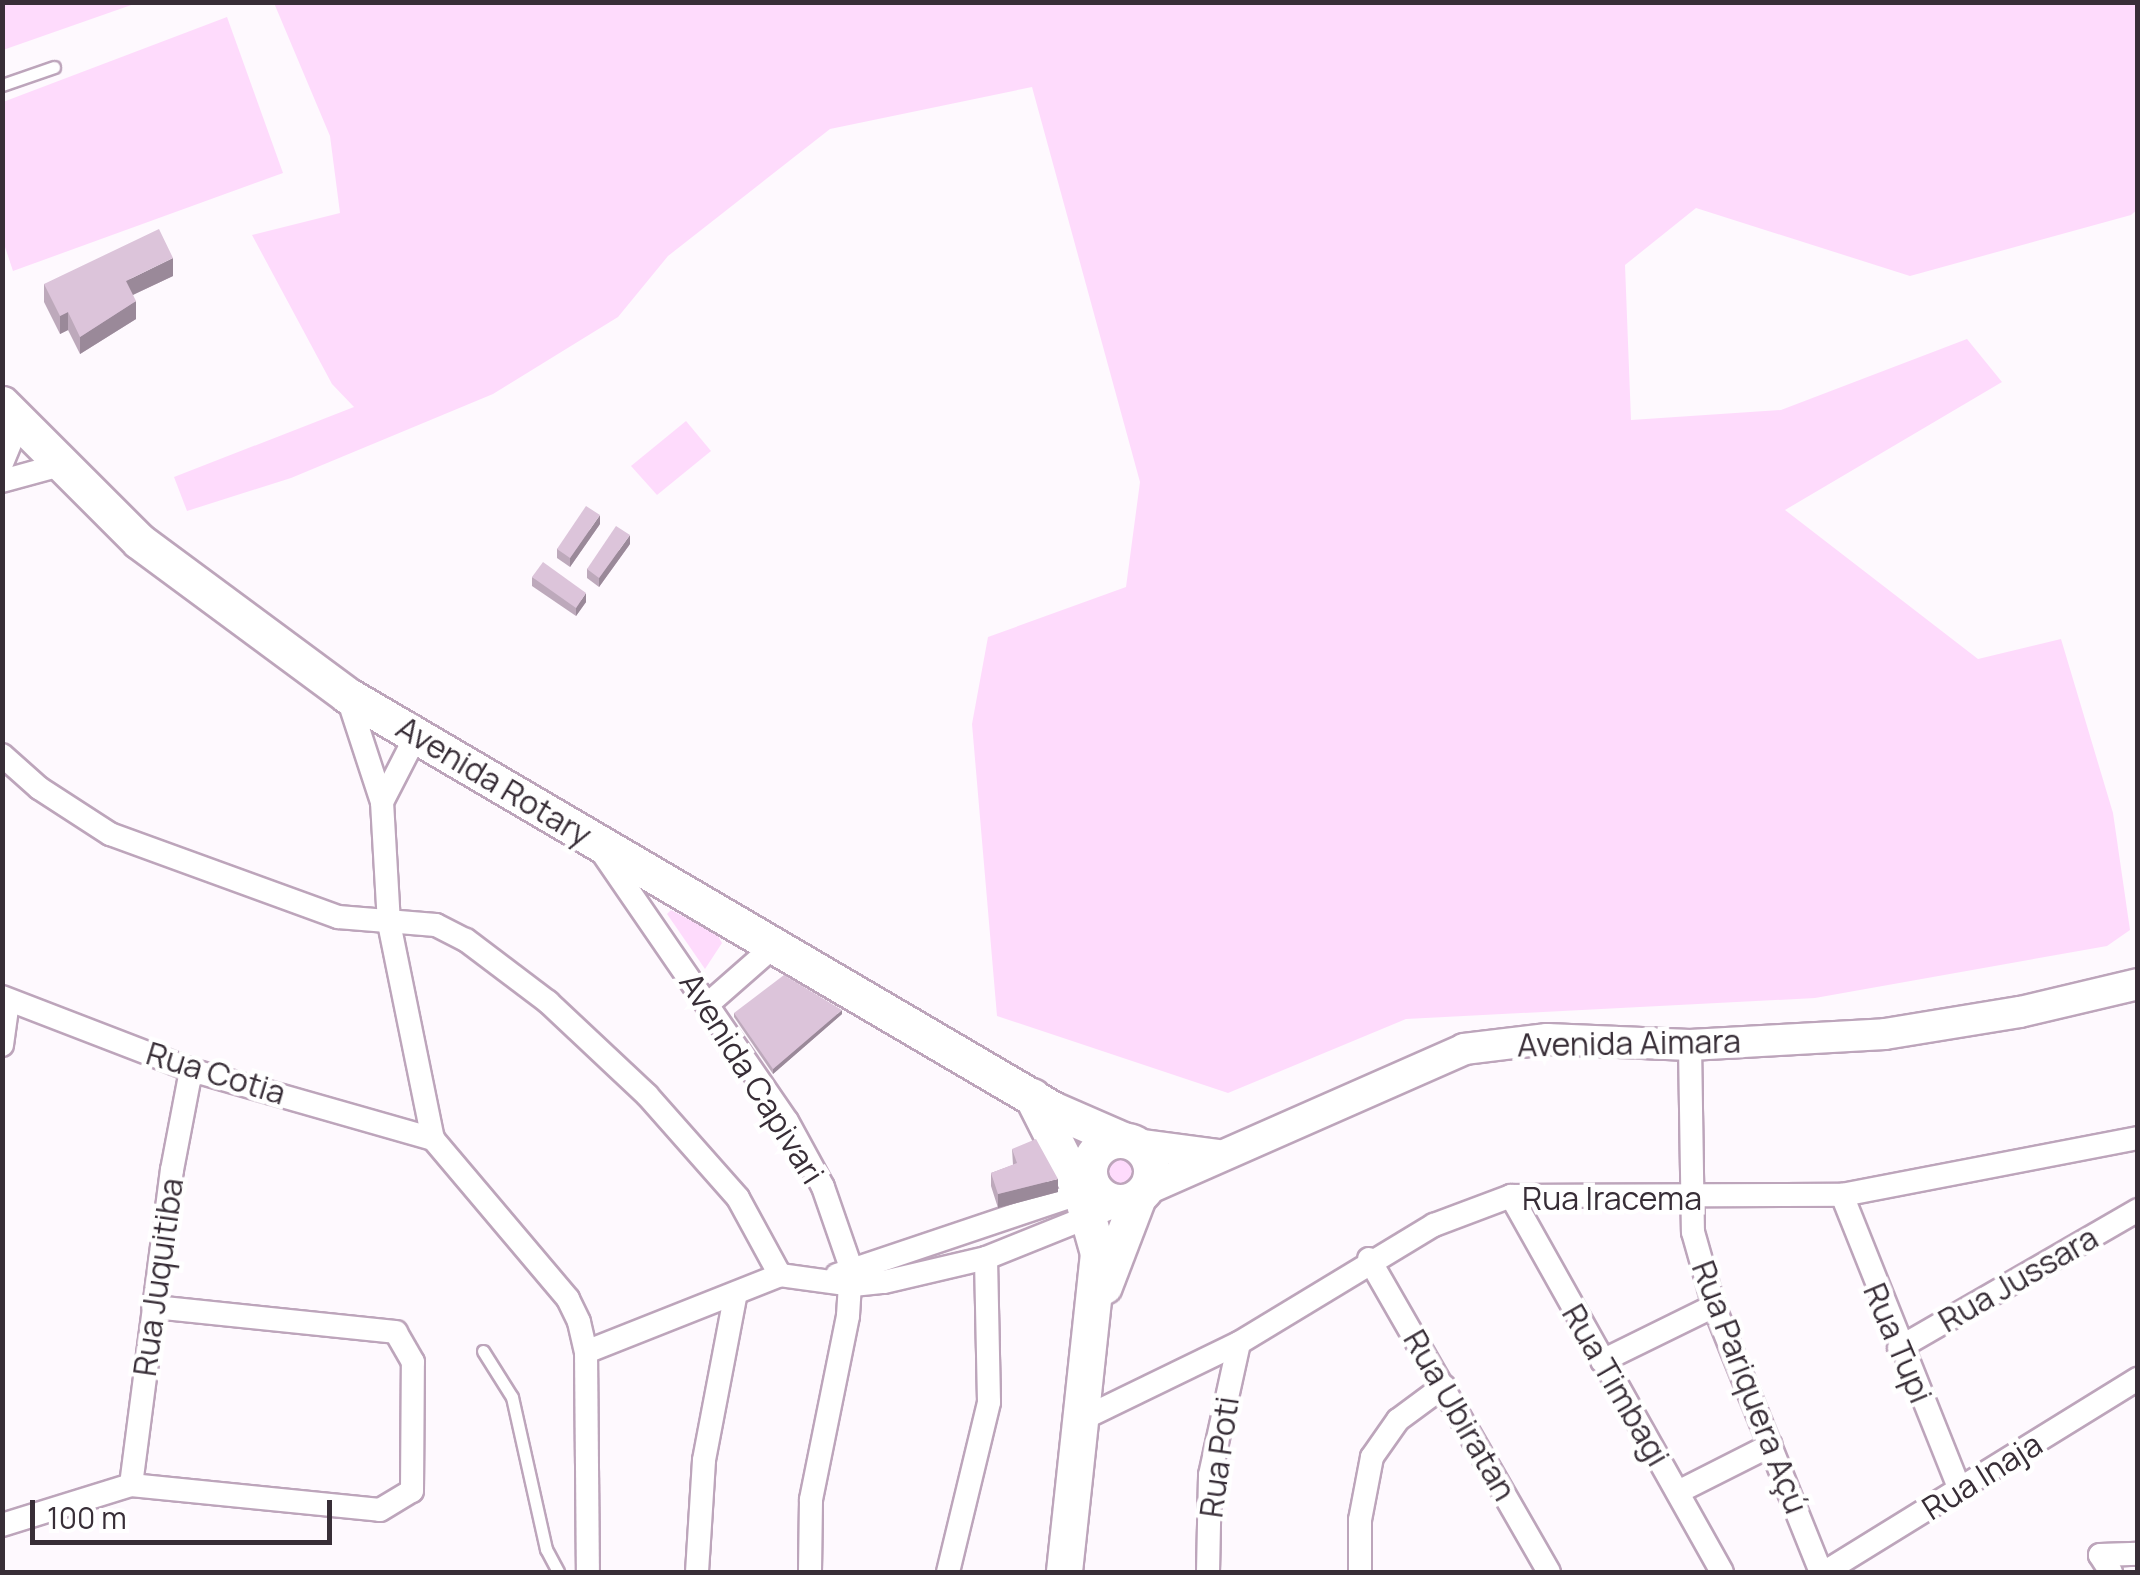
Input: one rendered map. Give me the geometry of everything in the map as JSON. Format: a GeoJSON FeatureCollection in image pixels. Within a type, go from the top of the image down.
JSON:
{"type":"FeatureCollection","features":[{"type":"Feature","properties":{"kind":"main road","name":"Avenida Rotary"},"geometry":{"type":"LineString","coordinates":[[11,413],[60,465],[188,581],[347,694],[1032,1095],[1129,1142]]}},
{"type":"Feature","properties":{"kind":"main road","name":"Avenida Aimara"},"geometry":{"type":"LineString","coordinates":[[1136,1196],[1464,1050],[1547,1039],[1690,1045],[1885,1034],[2020,1012],[2138,984]]}},
{"type":"Feature","properties":{"kind":"main road"},"geometry":{"type":"LineString","coordinates":[[1032,1095],[1086,1207],[1098,1253],[1095,1316],[1076,1422],[1064,1572]]}},
{"type":"Feature","properties":{"kind":"main road"},"geometry":{"type":"LineString","coordinates":[[1136,1196],[1099,1195],[1089,1177],[1098,1149],[1129,1142],[1230,1154]]}},
{"type":"Feature","properties":{"kind":"main road"},"geometry":{"type":"LineString","coordinates":[[1095,1316],[1149,1160],[1129,1142]]}},
{"type":"Feature","properties":{"kind":"street"},"geometry":{"type":"LineString","coordinates":[[2,463],[11,413]]}},
{"type":"Feature","properties":{"kind":"street"},"geometry":{"type":"LineString","coordinates":[[2,481],[60,465]]}},
{"type":"Feature","properties":{"kind":"street"},"geometry":{"type":"LineString","coordinates":[[347,694],[382,802],[389,923],[433,1139],[568,1299],[586,1352],[588,1572]]}},
{"type":"Feature","properties":{"kind":"street"},"geometry":{"type":"LineString","coordinates":[[382,802],[418,734]]}},
{"type":"Feature","properties":{"kind":"street"},"geometry":{"type":"LineString","coordinates":[[2,755],[39,788],[110,834],[338,917],[436,925],[548,1002],[646,1095],[738,1198],[780,1275]]}},
{"type":"Feature","properties":{"kind":"street","name":"Avenida Capivari"},"geometry":{"type":"LineString","coordinates":[[594,841],[708,1004],[808,1158],[844,1277]]}},
{"type":"Feature","properties":{"kind":"street"},"geometry":{"type":"LineString","coordinates":[[708,1004],[774,946]]}},
{"type":"Feature","properties":{"kind":"street"},"geometry":{"type":"LineString","coordinates":[[2,1045],[5,999]]}},
{"type":"Feature","properties":{"kind":"street","name":"Rua Cotia"},"geometry":{"type":"LineString","coordinates":[[5,999],[192,1070],[433,1139]]}},
{"type":"Feature","properties":{"kind":"street","name":"Rua Pariquera Açú"},"geometry":{"type":"LineString","coordinates":[[1690,1045],[1690,1198],[1714,1306],[1823,1572]]}},
{"type":"Feature","properties":{"kind":"street","name":"Rua Juquitiba"},"geometry":{"type":"LineString","coordinates":[[131,1485],[153,1307],[192,1070]]}},
{"type":"Feature","properties":{"kind":"street","name":"Rua Iracema"},"geometry":{"type":"LineString","coordinates":[[1076,1422],[1239,1343],[1369,1259],[1434,1225],[1511,1196],[1842,1195],[2138,1138]]}},
{"type":"Feature","properties":{"kind":"street","name":"Rua Tupi"},"geometry":{"type":"LineString","coordinates":[[1842,1195],[1899,1348],[1960,1490]]}},
{"type":"Feature","properties":{"kind":"street"},"geometry":{"type":"LineString","coordinates":[[844,1277],[1136,1196]]}},
{"type":"Feature","properties":{"kind":"street","name":"Rua Timbagi"},"geometry":{"type":"LineString","coordinates":[[1511,1196],[1722,1572]]}},
{"type":"Feature","properties":{"kind":"street"},"geometry":{"type":"LineString","coordinates":[[586,1352],[735,1298],[780,1275],[844,1277],[986,1258],[1086,1207]]}},
{"type":"Feature","properties":{"kind":"street","name":"Rua Jussara"},"geometry":{"type":"LineString","coordinates":[[1899,1348],[2138,1210]]}},
{"type":"Feature","properties":{"kind":"street"},"geometry":{"type":"LineString","coordinates":[[948,1572],[989,1402],[986,1258]]}},
{"type":"Feature","properties":{"kind":"street","name":"Rua Ubiratan"},"geometry":{"type":"LineString","coordinates":[[1369,1259],[1444,1386],[1545,1572]]}},
{"type":"Feature","properties":{"kind":"street"},"geometry":{"type":"LineString","coordinates":[[810,1572],[811,1500],[844,1277]]}},
{"type":"Feature","properties":{"kind":"street"},"geometry":{"type":"LineString","coordinates":[[697,1572],[704,1460],[735,1298]]}},
{"type":"Feature","properties":{"kind":"street"},"geometry":{"type":"LineString","coordinates":[[1602,1361],[1714,1306]]}},
{"type":"Feature","properties":{"kind":"street"},"geometry":{"type":"LineString","coordinates":[[2,1524],[131,1485],[380,1510],[399,1503],[416,1482],[413,1362],[396,1332],[153,1307]]}},
{"type":"Feature","properties":{"kind":"street","name":"Rua Poti"},"geometry":{"type":"LineString","coordinates":[[1208,1572],[1210,1474],[1239,1343]]}},
{"type":"Feature","properties":{"kind":"street","name":"Rua Inaja"},"geometry":{"type":"LineString","coordinates":[[1823,1572],[2138,1379]]}},
{"type":"Feature","properties":{"kind":"street"},"geometry":{"type":"LineString","coordinates":[[1360,1572],[1360,1520],[1372,1457],[1398,1420],[1444,1386]]}},
{"type":"Feature","properties":{"kind":"street"},"geometry":{"type":"LineString","coordinates":[[1678,1492],[1771,1445]]}},
{"type":"Feature","properties":{"kind":"street"},"geometry":{"type":"LineString","coordinates":[[2106,1564],[2138,1554]]}},
{"type":"Feature","properties":{"kind":"lane"},"geometry":{"type":"LineString","coordinates":[[2,85],[54,66]]}},
{"type":"Feature","properties":{"kind":"lane"},"geometry":{"type":"LineString","coordinates":[[483,1350],[512,1397],[546,1549],[558,1572]]}},
{"type":"Feature","properties":{"kind":"shaded area"},"geometry":{"type":"Polygon","coordinates":[[[3,2],[137,2],[137,3],[3,50],[3,2]]]}},
{"type":"Feature","properties":{"kind":"shaded area"},"geometry":{"type":"Polygon","coordinates":[[[274,3],[2137,3],[2138,209],[2131,215],[1910,276],[1696,208],[1625,265],[1631,420],[1781,410],[1967,339],[2002,382],[1785,510],[1978,659],[2061,639],[2113,813],[2130,930],[2107,946],[1815,998],[1406,1019],[1228,1093],[997,1016],[972,724],[988,637],[1126,587],[1140,482],[1032,87],[830,129],[668,256],[618,317],[493,394],[291,478],[187,511],[174,477],[354,407],[332,384],[252,235],[340,213],[330,136],[274,3]]]}},
{"type":"Feature","properties":{"kind":"shaded area"},"geometry":{"type":"Polygon","coordinates":[[[227,17],[283,173],[13,271],[3,241],[3,102],[227,17]]]}},
{"type":"Feature","properties":{"kind":"shaded area"},"geometry":{"type":"Polygon","coordinates":[[[686,421],[711,451],[657,495],[631,466],[686,421]]]}},
{"type":"Feature","properties":{"kind":"shaded area"},"geometry":{"type":"Polygon","coordinates":[[[671,910],[717,934],[722,943],[705,969],[667,914],[671,910]]]}},
{"type":"Feature","properties":{"kind":"shaded area"},"geometry":{"type":"Polygon","coordinates":[[[1118,1153],[1132,1159],[1138,1173],[1132,1187],[1118,1193],[1104,1187],[1098,1173],[1104,1159],[1118,1153]]]}},
{"type":"Feature","properties":{"kind":"building"},"geometry":{"type":"Polygon","coordinates":[[[159,229],[173,258],[126,281],[136,301],[80,337],[68,312],[60,316],[44,284],[159,229]]]}},
{"type":"Feature","properties":{"kind":"building"},"geometry":{"type":"Polygon","coordinates":[[[586,506],[600,515],[570,558],[557,549],[586,506]]]}},
{"type":"Feature","properties":{"kind":"building"},"geometry":{"type":"Polygon","coordinates":[[[616,526],[630,535],[599,578],[587,569],[616,526]]]}},
{"type":"Feature","properties":{"kind":"building"},"geometry":{"type":"Polygon","coordinates":[[[543,562],[586,593],[576,608],[532,577],[543,562]]]}},
{"type":"Feature","properties":{"kind":"building"},"geometry":{"type":"Polygon","coordinates":[[[784,975],[842,1010],[773,1069],[734,1013],[784,975]]]}},
{"type":"Feature","properties":{"kind":"building"},"geometry":{"type":"Polygon","coordinates":[[[1036,1139],[1058,1179],[998,1194],[991,1173],[1017,1163],[1012,1149],[1036,1139]]]}}]}
